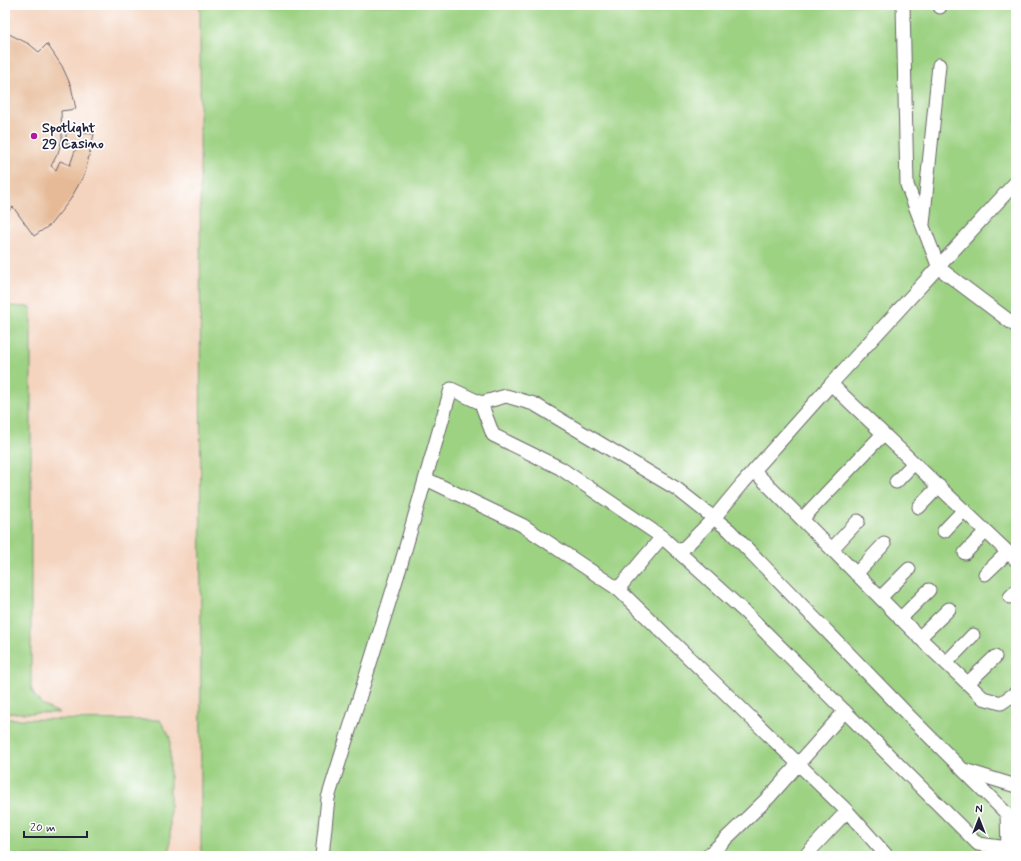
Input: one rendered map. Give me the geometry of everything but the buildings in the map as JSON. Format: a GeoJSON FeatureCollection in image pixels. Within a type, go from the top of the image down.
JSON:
{"type":"FeatureCollection","features":[{"type":"Feature","properties":{"kind":"lane"},"geometry":{"type":"LineString","coordinates":[[903,5],[907,185],[939,268],[1016,326]]}},
{"type":"Feature","properties":{"kind":"lane"},"geometry":{"type":"LineString","coordinates":[[923,226],[939,65]]}},
{"type":"Feature","properties":{"kind":"lane"},"geometry":{"type":"LineString","coordinates":[[680,552],[714,518],[831,384],[939,268],[1016,182]]}},
{"type":"Feature","properties":{"kind":"lane"},"geometry":{"type":"LineString","coordinates":[[831,384],[1012,556],[985,574]]}},
{"type":"Feature","properties":{"kind":"lane"},"geometry":{"type":"LineString","coordinates":[[322,856],[328,798],[426,479],[451,389],[481,403],[506,396],[534,404],[677,488],[729,530],[1007,814],[1012,851],[978,844],[746,613],[662,537],[560,468],[493,435],[481,403]]}},
{"type":"Feature","properties":{"kind":"lane"},"geometry":{"type":"LineString","coordinates":[[802,519],[883,434]]}},
{"type":"Feature","properties":{"kind":"lane"},"geometry":{"type":"LineString","coordinates":[[896,482],[914,463]]}},
{"type":"Feature","properties":{"kind":"lane"},"geometry":{"type":"LineString","coordinates":[[754,471],[919,638],[983,698],[1001,703],[1016,693]]}},
{"type":"Feature","properties":{"kind":"lane"},"geometry":{"type":"LineString","coordinates":[[426,479],[522,525],[618,588],[799,763],[847,811],[886,856]]}},
{"type":"Feature","properties":{"kind":"lane"},"geometry":{"type":"LineString","coordinates":[[919,508],[939,486]]}},
{"type":"Feature","properties":{"kind":"lane"},"geometry":{"type":"LineString","coordinates":[[944,531],[964,510]]}},
{"type":"Feature","properties":{"kind":"lane"},"geometry":{"type":"LineString","coordinates":[[832,549],[858,521]]}},
{"type":"Feature","properties":{"kind":"lane"},"geometry":{"type":"LineString","coordinates":[[965,553],[986,531]]}},
{"type":"Feature","properties":{"kind":"lane"},"geometry":{"type":"LineString","coordinates":[[618,588],[662,537]]}},
{"type":"Feature","properties":{"kind":"lane"},"geometry":{"type":"LineString","coordinates":[[856,574],[884,544]]}},
{"type":"Feature","properties":{"kind":"lane"},"geometry":{"type":"LineString","coordinates":[[880,598],[909,568]]}},
{"type":"Feature","properties":{"kind":"lane"},"geometry":{"type":"LineString","coordinates":[[900,619],[929,590]]}},
{"type":"Feature","properties":{"kind":"lane"},"geometry":{"type":"LineString","coordinates":[[919,638],[948,609]]}},
{"type":"Feature","properties":{"kind":"lane"},"geometry":{"type":"LineString","coordinates":[[946,663],[973,635]]}},
{"type":"Feature","properties":{"kind":"lane"},"geometry":{"type":"LineString","coordinates":[[968,683],[995,657]]}},
{"type":"Feature","properties":{"kind":"lane"},"geometry":{"type":"LineString","coordinates":[[708,856],[770,796],[845,711]]}},
{"type":"Feature","properties":{"kind":"lane"},"geometry":{"type":"LineString","coordinates":[[963,770],[1016,786]]}},
{"type":"Feature","properties":{"kind":"lane"},"geometry":{"type":"LineString","coordinates":[[805,856],[847,811]]}},
{"type":"Feature","properties":{"kind":"shaded area"},"geometry":{"type":"Polygon","coordinates":[[[5,5],[200,5],[201,856],[5,856],[5,5]]]}},
{"type":"Feature","properties":{"kind":"green space"},"geometry":{"type":"Polygon","coordinates":[[[200,5],[1016,5],[1016,829],[989,856],[201,856],[200,5]]]}},
{"type":"Feature","properties":{"kind":"green space"},"geometry":{"type":"Polygon","coordinates":[[[5,306],[31,307],[31,687],[35,697],[42,704],[60,713],[5,713],[5,306]]]}},
{"type":"Feature","properties":{"kind":"green space"},"geometry":{"type":"Polygon","coordinates":[[[5,719],[160,720],[170,737],[170,856],[5,856],[5,719]]]}},
{"type":"Feature","properties":{"kind":"place","name":"Spotlight 29 Casino"},"geometry":{"type":"Point","coordinates":[34,136]}}]}
